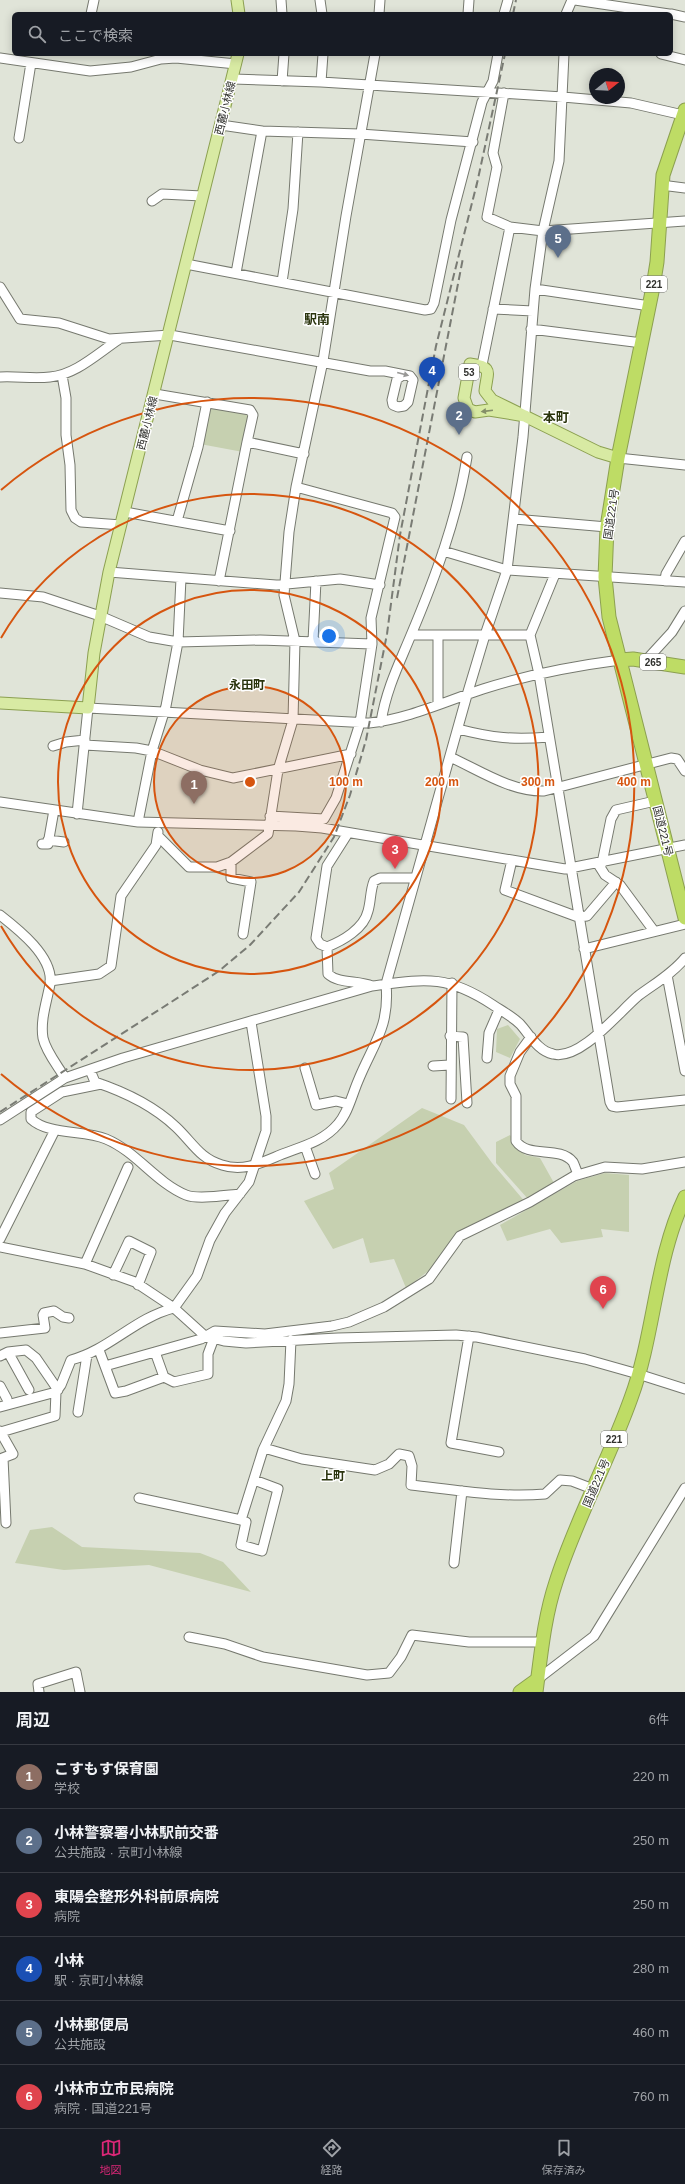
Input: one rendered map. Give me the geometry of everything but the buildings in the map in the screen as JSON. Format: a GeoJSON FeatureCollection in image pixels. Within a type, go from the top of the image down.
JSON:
{"type":"FeatureCollection","features":[{"type":"Feature","properties":{"kind":"highway","name":"国道221号"},"geometry":{"type":"LineString","coordinates":[[684,112],[668,154],[662,185],[657,262],[650,306],[618,458],[607,527],[606,577],[609,617],[685,918]]}},
{"type":"Feature","properties":{"kind":"highway","name":"265"},"geometry":{"type":"LineString","coordinates":[[620,660],[633,658],[685,667]]}},
{"type":"Feature","properties":{"kind":"highway","name":"国道221号"},"geometry":{"type":"LineString","coordinates":[[537,1686],[542,1642],[556,1583],[631,1398],[638,1374],[669,1237],[685,1197]]}},
{"type":"Feature","properties":{"kind":"highway"},"geometry":{"type":"LineString","coordinates":[[520,1692],[537,1686]]}},
{"type":"Feature","properties":{"kind":"main road"},"geometry":{"type":"LineString","coordinates":[[237,0],[239,12]]}},
{"type":"Feature","properties":{"kind":"main road","name":"西麓小林線"},"geometry":{"type":"LineString","coordinates":[[88,708],[100,616],[109,572],[170,335],[202,196],[237,59]]}},
{"type":"Feature","properties":{"kind":"main road","name":"53"},"geometry":{"type":"LineString","coordinates":[[525,416],[489,410],[475,412],[466,407],[464,398],[470,364],[482,365],[488,371],[485,391],[487,396],[598,452],[618,458]]}},
{"type":"Feature","properties":{"kind":"main road"},"geometry":{"type":"LineString","coordinates":[[0,703],[88,708]]}},
{"type":"Feature","properties":{"kind":"street"},"geometry":{"type":"LineString","coordinates":[[91,12],[94,0]]}},
{"type":"Feature","properties":{"kind":"street"},"geometry":{"type":"LineString","coordinates":[[281,0],[282,12]]}},
{"type":"Feature","properties":{"kind":"street"},"geometry":{"type":"LineString","coordinates":[[320,0],[322,12]]}},
{"type":"Feature","properties":{"kind":"street"},"geometry":{"type":"LineString","coordinates":[[379,12],[380,0]]}},
{"type":"Feature","properties":{"kind":"street"},"geometry":{"type":"LineString","coordinates":[[468,0],[468,12]]}},
{"type":"Feature","properties":{"kind":"street"},"geometry":{"type":"LineString","coordinates":[[505,12],[508,0]]}},
{"type":"Feature","properties":{"kind":"street"},"geometry":{"type":"LineString","coordinates":[[567,12],[572,0]]}},
{"type":"Feature","properties":{"kind":"street"},"geometry":{"type":"LineString","coordinates":[[575,0],[656,12]]}},
{"type":"Feature","properties":{"kind":"street"},"geometry":{"type":"LineString","coordinates":[[673,15],[685,17]]}},
{"type":"Feature","properties":{"kind":"street"},"geometry":{"type":"LineString","coordinates":[[282,81],[284,56]]}},
{"type":"Feature","properties":{"kind":"street"},"geometry":{"type":"LineString","coordinates":[[321,82],[323,56]]}},
{"type":"Feature","properties":{"kind":"street"},"geometry":{"type":"LineString","coordinates":[[158,836],[190,867],[218,866],[231,862],[268,834],[278,770],[293,720],[295,641],[285,603],[284,584],[289,532],[296,487],[323,361],[360,134],[375,56]]}},
{"type":"Feature","properties":{"kind":"street"},"geometry":{"type":"LineString","coordinates":[[186,264],[425,310],[433,307],[451,220],[473,142],[482,102],[493,81],[498,56]]}},
{"type":"Feature","properties":{"kind":"street"},"geometry":{"type":"LineString","coordinates":[[90,1070],[93,1079],[129,1095],[153,1109],[176,1127],[192,1146],[208,1159],[223,1166],[253,1166],[305,1146],[323,1137],[338,1124],[360,1074],[379,1038],[387,1013],[386,984],[424,845],[485,634],[507,570],[525,416],[532,311],[543,231],[558,161],[563,97],[564,56]]}},
{"type":"Feature","properties":{"kind":"street"},"geometry":{"type":"LineString","coordinates":[[669,56],[685,60]]}},
{"type":"Feature","properties":{"kind":"street"},"geometry":{"type":"LineString","coordinates":[[0,58],[90,71],[131,67],[161,59],[237,59]]}},
{"type":"Feature","properties":{"kind":"street"},"geometry":{"type":"LineString","coordinates":[[19,138],[31,63]]}},
{"type":"Feature","properties":{"kind":"street"},"geometry":{"type":"LineString","coordinates":[[233,79],[321,82],[563,97],[631,103],[684,112]]}},
{"type":"Feature","properties":{"kind":"street"},"geometry":{"type":"LineString","coordinates":[[504,93],[493,153],[497,167],[487,216],[510,227],[543,231],[685,221]]}},
{"type":"Feature","properties":{"kind":"street"},"geometry":{"type":"LineString","coordinates":[[221,125],[262,131],[360,134],[473,142]]}},
{"type":"Feature","properties":{"kind":"street"},"geometry":{"type":"LineString","coordinates":[[236,273],[262,131]]}},
{"type":"Feature","properties":{"kind":"street"},"geometry":{"type":"LineString","coordinates":[[282,282],[293,208],[298,132]]}},
{"type":"Feature","properties":{"kind":"street"},"geometry":{"type":"LineString","coordinates":[[662,185],[685,188]]}},
{"type":"Feature","properties":{"kind":"street"},"geometry":{"type":"LineString","coordinates":[[152,201],[162,194],[202,196]]}},
{"type":"Feature","properties":{"kind":"street"},"geometry":{"type":"LineString","coordinates":[[482,365],[510,227]]}},
{"type":"Feature","properties":{"kind":"street"},"geometry":{"type":"LineString","coordinates":[[0,287],[20,319],[59,323],[118,340],[170,335],[323,361],[370,371],[388,377],[392,382],[394,390]]}},
{"type":"Feature","properties":{"kind":"street"},"geometry":{"type":"LineString","coordinates":[[535,289],[650,306]]}},
{"type":"Feature","properties":{"kind":"street"},"geometry":{"type":"LineString","coordinates":[[493,309],[532,311]]}},
{"type":"Feature","properties":{"kind":"street"},"geometry":{"type":"LineString","coordinates":[[531,329],[642,343]]}},
{"type":"Feature","properties":{"kind":"street"},"geometry":{"type":"LineString","coordinates":[[0,377],[38,378],[62,375],[76,368],[118,340]]}},
{"type":"Feature","properties":{"kind":"street"},"geometry":{"type":"LineString","coordinates":[[370,371],[386,371],[410,376],[413,380],[407,404],[400,408],[393,405],[392,400],[397,380],[403,375]]}},
{"type":"Feature","properties":{"kind":"street"},"geometry":{"type":"LineString","coordinates":[[62,375],[66,398],[66,435],[70,465],[71,510],[75,518],[81,522],[121,525]]}},
{"type":"Feature","properties":{"kind":"street"},"geometry":{"type":"LineString","coordinates":[[155,394],[252,411],[253,415],[219,581]]}},
{"type":"Feature","properties":{"kind":"street"},"geometry":{"type":"LineString","coordinates":[[177,521],[198,447],[207,402]]}},
{"type":"Feature","properties":{"kind":"street"},"geometry":{"type":"LineString","coordinates":[[247,442],[304,454]]}},
{"type":"Feature","properties":{"kind":"street"},"geometry":{"type":"LineString","coordinates":[[381,722],[389,686],[411,635],[443,551],[460,496],[467,457]]}},
{"type":"Feature","properties":{"kind":"street"},"geometry":{"type":"LineString","coordinates":[[618,458],[685,465]]}},
{"type":"Feature","properties":{"kind":"street"},"geometry":{"type":"LineString","coordinates":[[0,802],[77,814],[158,824],[270,820],[322,820],[326,818],[336,798],[360,723],[372,644],[371,618],[380,585],[394,514],[296,487]]}},
{"type":"Feature","properties":{"kind":"street"},"geometry":{"type":"LineString","coordinates":[[124,512],[230,531]]}},
{"type":"Feature","properties":{"kind":"street"},"geometry":{"type":"LineString","coordinates":[[514,519],[607,527]]}},
{"type":"Feature","properties":{"kind":"street"},"geometry":{"type":"LineString","coordinates":[[665,581],[666,574],[685,541]]}},
{"type":"Feature","properties":{"kind":"street"},"geometry":{"type":"LineString","coordinates":[[443,551],[507,570],[685,582]]}},
{"type":"Feature","properties":{"kind":"street"},"geometry":{"type":"LineString","coordinates":[[109,572],[219,581],[284,584],[340,579],[380,585]]}},
{"type":"Feature","properties":{"kind":"street"},"geometry":{"type":"LineString","coordinates":[[555,574],[530,635],[539,674],[578,917],[610,1102],[612,1106],[685,1100]]}},
{"type":"Feature","properties":{"kind":"street"},"geometry":{"type":"LineString","coordinates":[[138,822],[152,751],[164,712],[178,642],[181,578]]}},
{"type":"Feature","properties":{"kind":"street"},"geometry":{"type":"LineString","coordinates":[[313,641],[316,581]]}},
{"type":"Feature","properties":{"kind":"street"},"geometry":{"type":"LineString","coordinates":[[0,593],[43,597],[100,616],[149,637],[178,642],[313,641],[372,644]]}},
{"type":"Feature","properties":{"kind":"street"},"geometry":{"type":"LineString","coordinates":[[648,661],[650,656],[672,632],[685,610]]}},
{"type":"Feature","properties":{"kind":"street"},"geometry":{"type":"LineString","coordinates":[[411,635],[530,635]]}},
{"type":"Feature","properties":{"kind":"street"},"geometry":{"type":"LineString","coordinates":[[438,635],[438,704]]}},
{"type":"Feature","properties":{"kind":"street"},"geometry":{"type":"LineString","coordinates":[[77,814],[88,708],[293,720],[360,723],[381,722],[539,674],[620,660]]}},
{"type":"Feature","properties":{"kind":"street"},"geometry":{"type":"LineString","coordinates":[[458,729],[487,737],[516,740],[549,736]]}},
{"type":"Feature","properties":{"kind":"street"},"geometry":{"type":"LineString","coordinates":[[53,746],[66,742],[136,748],[152,751],[223,777],[233,778],[351,754]]}},
{"type":"Feature","properties":{"kind":"street"},"geometry":{"type":"LineString","coordinates":[[450,757],[517,788],[538,791],[646,766],[672,758],[677,759],[685,771]]}},
{"type":"Feature","properties":{"kind":"street"},"geometry":{"type":"LineString","coordinates":[[654,931],[616,882],[605,875],[600,863],[611,819],[616,810],[656,801]]}},
{"type":"Feature","properties":{"kind":"street"},"geometry":{"type":"LineString","coordinates":[[54,810],[45,842],[64,842]]}},
{"type":"Feature","properties":{"kind":"street"},"geometry":{"type":"LineString","coordinates":[[270,820],[571,869],[685,845]]}},
{"type":"Feature","properties":{"kind":"street"},"geometry":{"type":"LineString","coordinates":[[50,981],[99,974],[111,966],[116,940],[121,896],[156,845],[158,824]]}},
{"type":"Feature","properties":{"kind":"street"},"geometry":{"type":"LineString","coordinates":[[348,833],[327,866],[316,938],[320,944],[326,947],[342,941],[357,929],[368,913],[371,888],[374,881],[380,878],[415,878]]}},
{"type":"Feature","properties":{"kind":"street"},"geometry":{"type":"LineString","coordinates":[[512,860],[505,890],[578,917],[587,916],[616,882]]}},
{"type":"Feature","properties":{"kind":"street"},"geometry":{"type":"LineString","coordinates":[[231,862],[231,878],[251,882],[243,934]]}},
{"type":"Feature","properties":{"kind":"street"},"geometry":{"type":"LineString","coordinates":[[0,914],[23,933],[42,955],[50,981],[42,1028],[44,1039],[50,1053],[65,1078]]}},
{"type":"Feature","properties":{"kind":"street"},"geometry":{"type":"LineString","coordinates":[[584,949],[685,924]]}},
{"type":"Feature","properties":{"kind":"street"},"geometry":{"type":"LineString","coordinates":[[326,947],[328,974],[333,978],[364,982],[372,986]]}},
{"type":"Feature","properties":{"kind":"street"},"geometry":{"type":"LineString","coordinates":[[0,1120],[65,1078],[123,1058],[372,986],[412,980],[430,980],[452,983],[476,994],[519,1023],[539,1046],[552,1054],[565,1055],[576,1050],[612,1024],[638,997],[667,975],[685,958]]}},
{"type":"Feature","properties":{"kind":"street"},"geometry":{"type":"LineString","coordinates":[[667,975],[685,1071]]}},
{"type":"Feature","properties":{"kind":"street"},"geometry":{"type":"LineString","coordinates":[[339,979],[342,995]]}},
{"type":"Feature","properties":{"kind":"street"},"geometry":{"type":"LineString","coordinates":[[451,1099],[450,1036],[452,983]]}},
{"type":"Feature","properties":{"kind":"street"},"geometry":{"type":"LineString","coordinates":[[487,1058],[489,1033],[499,1010]]}},
{"type":"Feature","properties":{"kind":"street"},"geometry":{"type":"LineString","coordinates":[[6,1524],[2,1458],[13,1454],[0,1432],[55,1416],[57,1391],[71,1360],[99,1350],[136,1324],[156,1313],[174,1308],[197,1276],[210,1240],[225,1213],[249,1182],[253,1166],[266,1131],[266,1116],[251,1022]]}},
{"type":"Feature","properties":{"kind":"street"},"geometry":{"type":"LineString","coordinates":[[450,1036],[463,1037],[467,1103]]}},
{"type":"Feature","properties":{"kind":"street"},"geometry":{"type":"LineString","coordinates":[[531,1037],[520,1052],[510,1076],[510,1084],[516,1096],[516,1141],[519,1146],[526,1149],[562,1156],[572,1162],[578,1174]]}},
{"type":"Feature","properties":{"kind":"street"},"geometry":{"type":"LineString","coordinates":[[433,1066],[450,1065]]}},
{"type":"Feature","properties":{"kind":"street"},"geometry":{"type":"LineString","coordinates":[[305,1068],[316,1105],[336,1101],[348,1104]]}},
{"type":"Feature","properties":{"kind":"street"},"geometry":{"type":"LineString","coordinates":[[102,1084],[62,1092],[31,1112],[31,1119],[35,1123],[55,1130],[94,1134],[126,1148],[163,1182],[187,1196],[240,1194]]}},
{"type":"Feature","properties":{"kind":"street"},"geometry":{"type":"LineString","coordinates":[[0,1239],[55,1130]]}},
{"type":"Feature","properties":{"kind":"street"},"geometry":{"type":"LineString","coordinates":[[305,1146],[315,1174]]}},
{"type":"Feature","properties":{"kind":"street"},"geometry":{"type":"LineString","coordinates":[[155,1352],[164,1377],[174,1382],[208,1374],[210,1337],[215,1331],[249,1334],[285,1332],[332,1326],[371,1313],[429,1279],[460,1236],[530,1202],[578,1174],[605,1167],[642,1169],[685,1162]]}},
{"type":"Feature","properties":{"kind":"street"},"geometry":{"type":"LineString","coordinates":[[85,1264],[128,1167]]}},
{"type":"Feature","properties":{"kind":"street"},"geometry":{"type":"LineString","coordinates":[[113,1275],[129,1241],[151,1252],[138,1285]]}},
{"type":"Feature","properties":{"kind":"street"},"geometry":{"type":"LineString","coordinates":[[0,1247],[85,1264],[138,1285],[174,1308],[210,1337]]}},
{"type":"Feature","properties":{"kind":"street"},"geometry":{"type":"LineString","coordinates":[[0,1333],[46,1328],[42,1315],[44,1313],[54,1311],[63,1317],[69,1318]]}},
{"type":"Feature","properties":{"kind":"street"},"geometry":{"type":"LineString","coordinates":[[469,1336],[451,1443],[499,1452]]}},
{"type":"Feature","properties":{"kind":"street"},"geometry":{"type":"LineString","coordinates":[[105,1366],[210,1337],[246,1343],[291,1340],[469,1336],[506,1341],[638,1374],[685,1389]]}},
{"type":"Feature","properties":{"kind":"street"},"geometry":{"type":"LineString","coordinates":[[241,1520],[264,1448],[286,1401],[289,1384],[291,1340]]}},
{"type":"Feature","properties":{"kind":"street"},"geometry":{"type":"LineString","coordinates":[[29,1390],[4,1354],[26,1350],[36,1358],[57,1391]]}},
{"type":"Feature","properties":{"kind":"street"},"geometry":{"type":"LineString","coordinates":[[99,1350],[115,1393],[126,1392],[164,1377]]}},
{"type":"Feature","properties":{"kind":"street"},"geometry":{"type":"LineString","coordinates":[[78,1412],[87,1355]]}},
{"type":"Feature","properties":{"kind":"street"},"geometry":{"type":"LineString","coordinates":[[0,1386],[7,1399]]}},
{"type":"Feature","properties":{"kind":"street"},"geometry":{"type":"LineString","coordinates":[[0,1407],[57,1391]]}},
{"type":"Feature","properties":{"kind":"street"},"geometry":{"type":"LineString","coordinates":[[264,1448],[302,1459],[375,1470],[388,1464],[398,1454],[409,1456],[412,1466],[411,1485],[484,1494],[545,1494],[560,1480],[572,1481],[593,1489]]}},
{"type":"Feature","properties":{"kind":"street"},"geometry":{"type":"LineString","coordinates":[[139,1498],[246,1522],[241,1546],[262,1551],[278,1489],[254,1480]]}},
{"type":"Feature","properties":{"kind":"street"},"geometry":{"type":"LineString","coordinates":[[537,1686],[594,1636],[685,1488]]}},
{"type":"Feature","properties":{"kind":"street"},"geometry":{"type":"LineString","coordinates":[[454,1563],[462,1491]]}},
{"type":"Feature","properties":{"kind":"street"},"geometry":{"type":"LineString","coordinates":[[189,1637],[225,1644],[263,1656],[367,1675],[389,1673],[401,1658],[412,1635],[469,1642],[542,1642]]}},
{"type":"Feature","properties":{"kind":"street"},"geometry":{"type":"LineString","coordinates":[[39,1692],[38,1684],[76,1672],[80,1692]]}},
{"type":"Feature","properties":{"kind":"green space"},"geometry":{"type":"Polygon","coordinates":[[[210,407],[249,413],[243,452],[200,444],[210,407]]]}},
{"type":"Feature","properties":{"kind":"green space"},"geometry":{"type":"Polygon","coordinates":[[[508,1025],[520,1039],[510,1058],[496,1052],[497,1029],[508,1025]]]}},
{"type":"Feature","properties":{"kind":"green space"},"geometry":{"type":"Polygon","coordinates":[[[422,1108],[464,1125],[492,1163],[526,1203],[453,1237],[431,1269],[406,1288],[394,1259],[370,1263],[363,1238],[333,1249],[304,1201],[334,1189],[329,1173],[422,1108]]]}},
{"type":"Feature","properties":{"kind":"green space"},"geometry":{"type":"Polygon","coordinates":[[[510,1135],[525,1155],[540,1158],[554,1183],[528,1199],[496,1163],[496,1142],[510,1135]]]}},
{"type":"Feature","properties":{"kind":"green space"},"geometry":{"type":"Polygon","coordinates":[[[605,1173],[629,1175],[629,1232],[601,1229],[603,1237],[561,1243],[550,1229],[507,1241],[500,1225],[577,1181],[605,1173]]]}},
{"type":"Feature","properties":{"kind":"green space"},"geometry":{"type":"Polygon","coordinates":[[[52,1527],[82,1547],[200,1553],[223,1562],[251,1592],[149,1565],[64,1570],[15,1563],[30,1530],[52,1527]]]}},
{"type":"Feature","properties":{"kind":"railway"},"geometry":{"type":"LineString","coordinates":[[513,12],[516,0]]}},
{"type":"Feature","properties":{"kind":"railway"},"geometry":{"type":"LineString","coordinates":[[476,188],[505,56]]}},
{"type":"Feature","properties":{"kind":"railway"},"geometry":{"type":"LineString","coordinates":[[0,1112],[219,971],[250,945],[299,892],[334,837],[350,795],[366,740],[387,634],[400,535],[436,346],[477,183]]}},
{"type":"Feature","properties":{"kind":"railway"},"geometry":{"type":"LineString","coordinates":[[397,598],[463,258]]}},
{"type":"Feature","properties":{"kind":"place","name":"小林郵便局"},"geometry":{"type":"Point","coordinates":[558,258]}},
{"type":"Feature","properties":{"kind":"place","name":"小林"},"geometry":{"type":"Point","coordinates":[432,390]}},
{"type":"Feature","properties":{"kind":"place","name":"小林警察署小林駅前交番"},"geometry":{"type":"Point","coordinates":[459,435]}},
{"type":"Feature","properties":{"kind":"place","name":"こすもす保育園"},"geometry":{"type":"Point","coordinates":[194,804]}},
{"type":"Feature","properties":{"kind":"place","name":"東陽会整形外科前原病院"},"geometry":{"type":"Point","coordinates":[395,869]}},
{"type":"Feature","properties":{"kind":"place","name":"小林市立市民病院"},"geometry":{"type":"Point","coordinates":[603,1309]}},
{"type":"Feature","properties":{"kind":"district","name":"駅南"},"geometry":{"type":"Point","coordinates":[317,319]}},
{"type":"Feature","properties":{"kind":"district","name":"本町"},"geometry":{"type":"Point","coordinates":[556,417]}},
{"type":"Feature","properties":{"kind":"district","name":"永田町"},"geometry":{"type":"Point","coordinates":[247,685]}},
{"type":"Feature","properties":{"kind":"district","name":"上町"},"geometry":{"type":"Point","coordinates":[333,1476]}}]}
